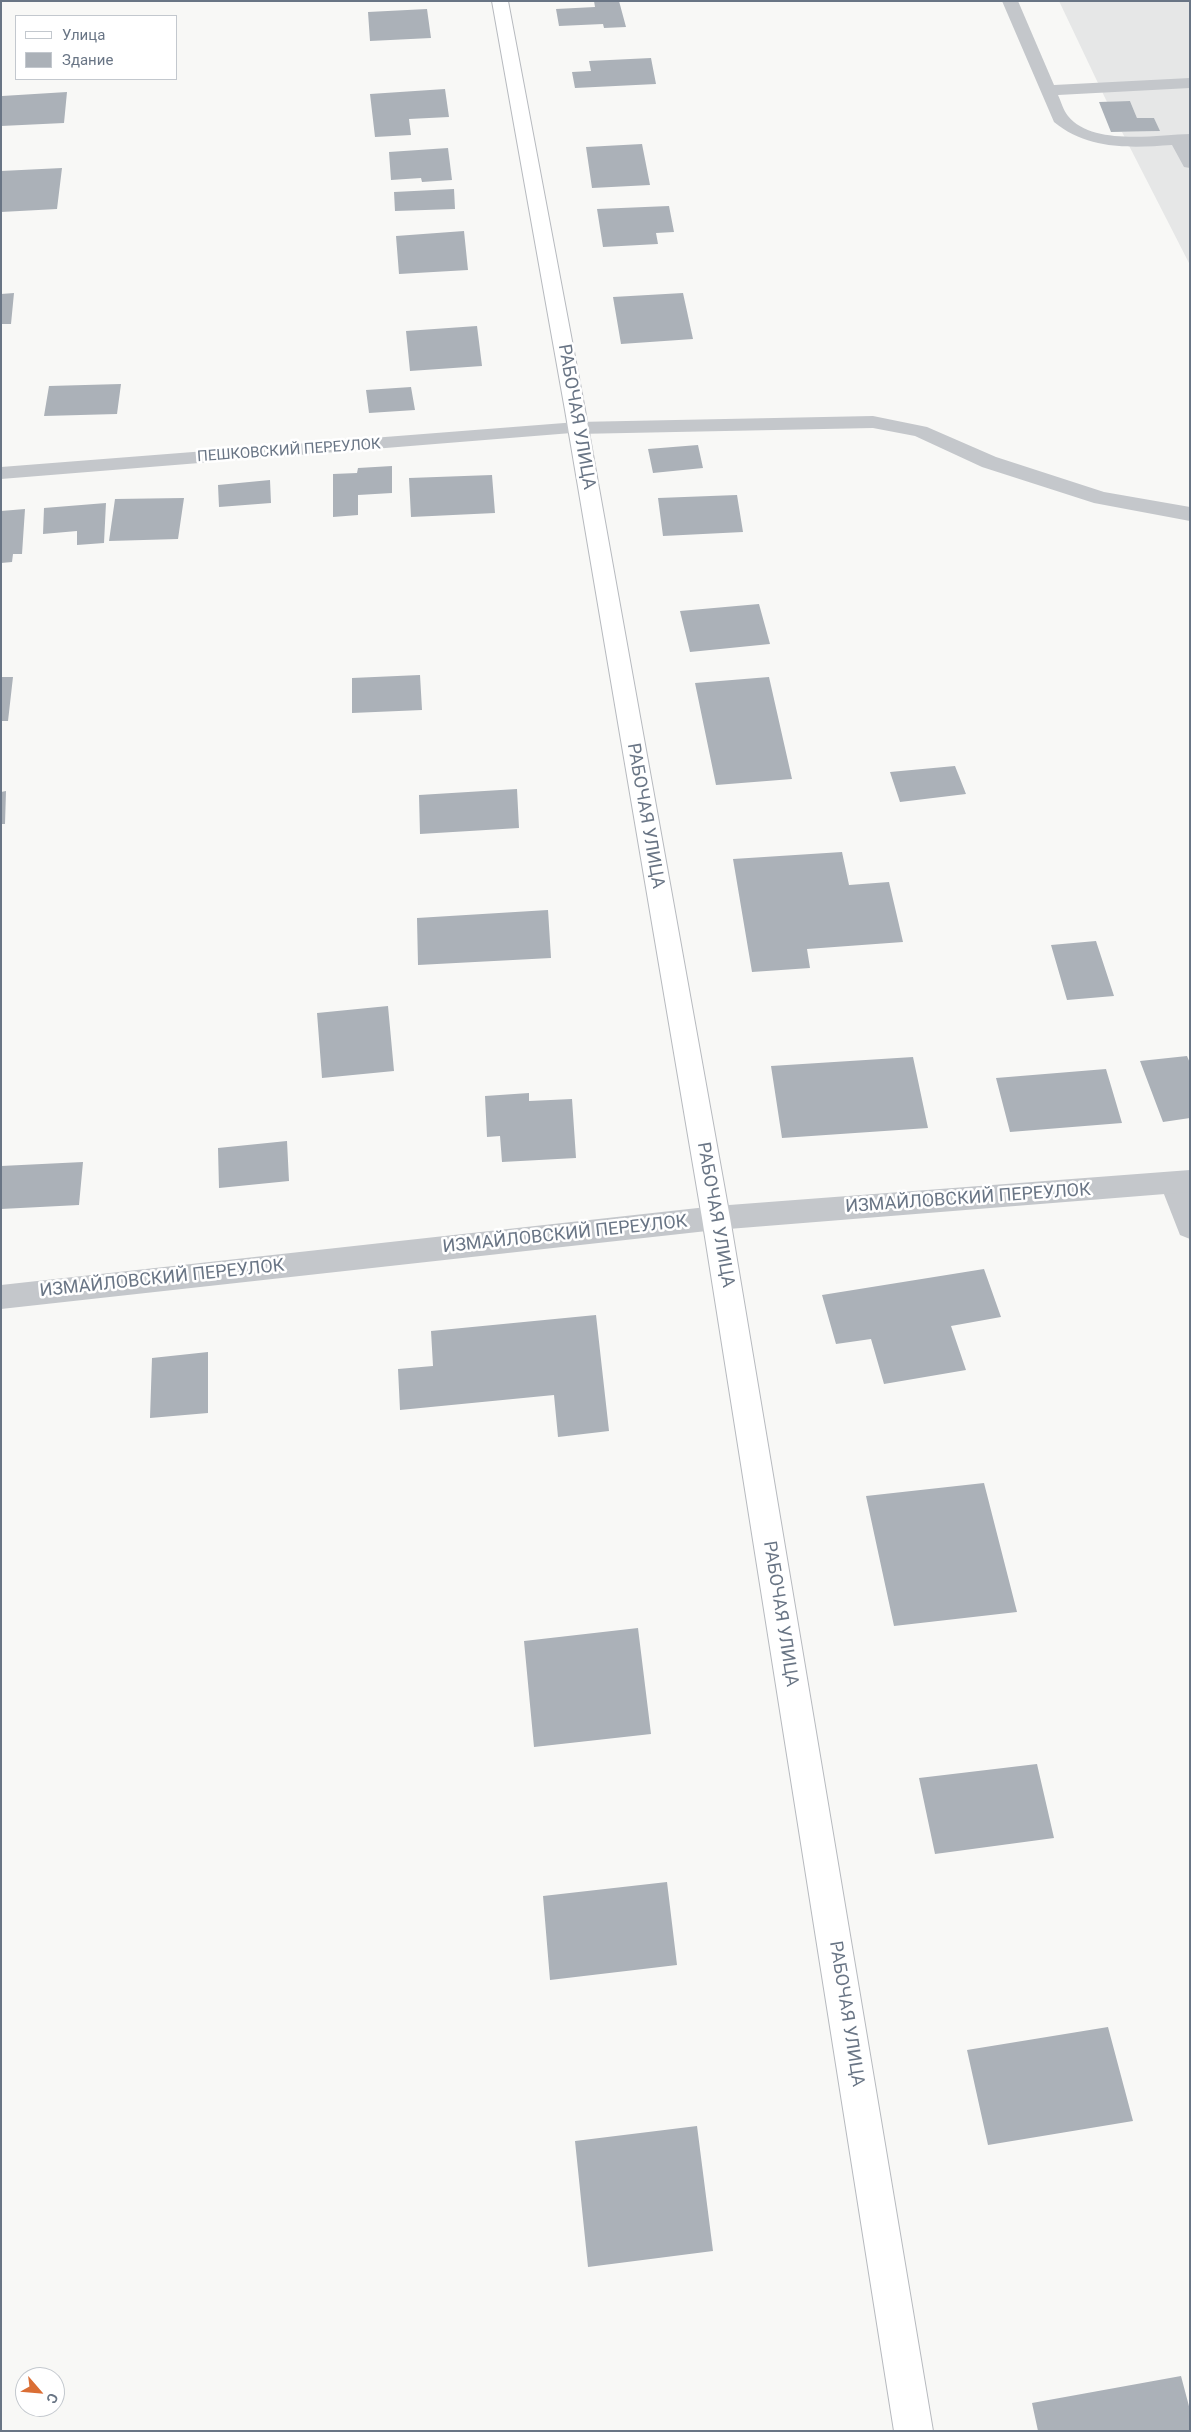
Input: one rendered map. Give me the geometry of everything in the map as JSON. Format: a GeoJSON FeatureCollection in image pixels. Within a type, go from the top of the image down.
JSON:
{"type":"FeatureCollection","features":[{"type":"Feature","properties":{"kind":"main road","name":"РАБОЧАЯ УЛИЦА"},"geometry":{"type":"LineString","coordinates":[[500,1],[716,1218],[914,2431]]}},
{"type":"Feature","properties":{"kind":"street"},"geometry":{"type":"LineString","coordinates":[[1010,1],[1060,118],[1066,125],[1111,141],[1184,139],[1190,163]]}},
{"type":"Feature","properties":{"kind":"street"},"geometry":{"type":"LineString","coordinates":[[1048,90],[1190,83]]}},
{"type":"Feature","properties":{"kind":"street","name":"ПЕШКОВСКИЙ ПЕРЕУЛОК"},"geometry":{"type":"LineString","coordinates":[[1,474],[577,428],[872,422],[920,430],[989,462],[1101,498],[1190,514]]}},
{"type":"Feature","properties":{"kind":"street"},"geometry":{"type":"LineString","coordinates":[[1182,1182],[1190,1227]]}},
{"type":"Feature","properties":{"kind":"street","name":"ИЗМАЙЛОВСКИЙ ПЕРЕУЛОК"},"geometry":{"type":"LineString","coordinates":[[1,1297],[716,1218],[1182,1182]]}},
{"type":"Feature","properties":{"kind":"shaded area"},"geometry":{"type":"Polygon","coordinates":[[[1059,1],[1190,1],[1190,265],[1122,132],[1159,131],[1154,118],[1137,118],[1130,101],[1107,102],[1059,1]]]}},
{"type":"Feature","properties":{"kind":"building"},"geometry":{"type":"Polygon","coordinates":[[[594,1],[619,1],[626,27],[604,28],[603,24],[559,26],[556,9],[595,7],[594,1]]]}},
{"type":"Feature","properties":{"kind":"building"},"geometry":{"type":"Polygon","coordinates":[[[427,9],[431,38],[370,41],[368,12],[427,9]]]}},
{"type":"Feature","properties":{"kind":"building"},"geometry":{"type":"Polygon","coordinates":[[[651,58],[656,84],[575,88],[572,72],[591,71],[589,61],[651,58]]]}},
{"type":"Feature","properties":{"kind":"building"},"geometry":{"type":"Polygon","coordinates":[[[445,89],[449,117],[409,119],[411,135],[375,137],[370,94],[445,89]]]}},
{"type":"Feature","properties":{"kind":"building"},"geometry":{"type":"Polygon","coordinates":[[[67,92],[64,123],[1,126],[2,96],[67,92]]]}},
{"type":"Feature","properties":{"kind":"building"},"geometry":{"type":"Polygon","coordinates":[[[1130,101],[1137,118],[1154,118],[1160,131],[1111,132],[1099,102],[1130,101]]]}},
{"type":"Feature","properties":{"kind":"building"},"geometry":{"type":"Polygon","coordinates":[[[642,144],[650,185],[592,188],[586,147],[642,144]]]}},
{"type":"Feature","properties":{"kind":"building"},"geometry":{"type":"Polygon","coordinates":[[[448,148],[452,180],[422,182],[421,178],[391,180],[389,152],[448,148]]]}},
{"type":"Feature","properties":{"kind":"building"},"geometry":{"type":"Polygon","coordinates":[[[62,168],[57,209],[1,212],[1,171],[62,168]]]}},
{"type":"Feature","properties":{"kind":"building"},"geometry":{"type":"Polygon","coordinates":[[[454,189],[455,209],[395,211],[394,192],[454,189]]]}},
{"type":"Feature","properties":{"kind":"building"},"geometry":{"type":"Polygon","coordinates":[[[669,206],[674,232],[656,233],[658,244],[603,247],[597,209],[669,206]]]}},
{"type":"Feature","properties":{"kind":"building"},"geometry":{"type":"Polygon","coordinates":[[[464,231],[468,270],[399,274],[396,236],[464,231]]]}},
{"type":"Feature","properties":{"kind":"building"},"geometry":{"type":"Polygon","coordinates":[[[14,293],[11,324],[1,324],[1,294],[14,293]]]}},
{"type":"Feature","properties":{"kind":"building"},"geometry":{"type":"Polygon","coordinates":[[[683,293],[693,339],[621,344],[613,297],[683,293]]]}},
{"type":"Feature","properties":{"kind":"building"},"geometry":{"type":"Polygon","coordinates":[[[477,326],[482,366],[410,371],[406,331],[477,326]]]}},
{"type":"Feature","properties":{"kind":"building"},"geometry":{"type":"Polygon","coordinates":[[[121,384],[117,414],[44,416],[49,386],[121,384]]]}},
{"type":"Feature","properties":{"kind":"building"},"geometry":{"type":"Polygon","coordinates":[[[411,387],[415,410],[369,413],[366,390],[411,387]]]}},
{"type":"Feature","properties":{"kind":"building"},"geometry":{"type":"Polygon","coordinates":[[[698,445],[703,468],[653,473],[648,449],[698,445]]]}},
{"type":"Feature","properties":{"kind":"building"},"geometry":{"type":"Polygon","coordinates":[[[392,466],[392,493],[358,495],[358,515],[333,517],[333,474],[357,473],[358,468],[392,466]]]}},
{"type":"Feature","properties":{"kind":"building"},"geometry":{"type":"Polygon","coordinates":[[[492,475],[495,513],[411,517],[409,478],[492,475]]]}},
{"type":"Feature","properties":{"kind":"building"},"geometry":{"type":"Polygon","coordinates":[[[270,480],[271,503],[219,507],[218,485],[270,480]]]}},
{"type":"Feature","properties":{"kind":"building"},"geometry":{"type":"Polygon","coordinates":[[[737,495],[743,532],[663,536],[658,498],[737,495]]]}},
{"type":"Feature","properties":{"kind":"building"},"geometry":{"type":"Polygon","coordinates":[[[184,498],[178,539],[109,541],[115,499],[184,498]]]}},
{"type":"Feature","properties":{"kind":"building"},"geometry":{"type":"Polygon","coordinates":[[[106,503],[104,543],[77,545],[77,531],[43,534],[44,508],[106,503]]]}},
{"type":"Feature","properties":{"kind":"building"},"geometry":{"type":"Polygon","coordinates":[[[25,509],[22,554],[13,554],[12,562],[1,563],[1,511],[25,509]]]}},
{"type":"Feature","properties":{"kind":"building"},"geometry":{"type":"Polygon","coordinates":[[[759,604],[770,644],[690,652],[680,611],[759,604]]]}},
{"type":"Feature","properties":{"kind":"building"},"geometry":{"type":"Polygon","coordinates":[[[420,675],[422,710],[352,713],[352,678],[420,675]]]}},
{"type":"Feature","properties":{"kind":"building"},"geometry":{"type":"Polygon","coordinates":[[[1,677],[13,677],[8,721],[1,721],[1,677]]]}},
{"type":"Feature","properties":{"kind":"building"},"geometry":{"type":"Polygon","coordinates":[[[769,677],[792,779],[716,785],[695,683],[769,677]]]}},
{"type":"Feature","properties":{"kind":"building"},"geometry":{"type":"Polygon","coordinates":[[[955,766],[966,794],[900,802],[890,772],[955,766]]]}},
{"type":"Feature","properties":{"kind":"building"},"geometry":{"type":"Polygon","coordinates":[[[517,789],[519,828],[420,834],[419,795],[517,789]]]}},
{"type":"Feature","properties":{"kind":"building"},"geometry":{"type":"Polygon","coordinates":[[[6,791],[5,824],[1,824],[1,792],[6,791]]]}},
{"type":"Feature","properties":{"kind":"building"},"geometry":{"type":"Polygon","coordinates":[[[842,852],[849,885],[889,882],[903,942],[807,949],[810,968],[752,972],[733,859],[842,852]]]}},
{"type":"Feature","properties":{"kind":"building"},"geometry":{"type":"Polygon","coordinates":[[[548,910],[551,958],[418,965],[417,918],[548,910]]]}},
{"type":"Feature","properties":{"kind":"building"},"geometry":{"type":"Polygon","coordinates":[[[1096,941],[1114,996],[1067,1000],[1051,945],[1096,941]]]}},
{"type":"Feature","properties":{"kind":"building"},"geometry":{"type":"Polygon","coordinates":[[[388,1006],[394,1071],[322,1078],[317,1013],[388,1006]]]}},
{"type":"Feature","properties":{"kind":"building"},"geometry":{"type":"Polygon","coordinates":[[[1187,1056],[1190,1063],[1190,1118],[1163,1122],[1140,1061],[1187,1056]]]}},
{"type":"Feature","properties":{"kind":"building"},"geometry":{"type":"Polygon","coordinates":[[[913,1057],[928,1128],[782,1138],[771,1066],[913,1057]]]}},
{"type":"Feature","properties":{"kind":"building"},"geometry":{"type":"Polygon","coordinates":[[[1106,1069],[1122,1123],[1010,1132],[996,1078],[1106,1069]]]}},
{"type":"Feature","properties":{"kind":"building"},"geometry":{"type":"Polygon","coordinates":[[[529,1093],[529,1101],[572,1099],[576,1158],[502,1162],[500,1136],[487,1137],[485,1096],[529,1093]]]}},
{"type":"Feature","properties":{"kind":"building"},"geometry":{"type":"Polygon","coordinates":[[[287,1141],[289,1181],[219,1188],[218,1148],[287,1141]]]}},
{"type":"Feature","properties":{"kind":"building"},"geometry":{"type":"Polygon","coordinates":[[[83,1162],[79,1205],[1,1209],[1,1166],[83,1162]]]}},
{"type":"Feature","properties":{"kind":"building"},"geometry":{"type":"Polygon","coordinates":[[[984,1269],[1001,1317],[951,1326],[966,1370],[884,1384],[871,1339],[836,1344],[822,1295],[984,1269]]]}},
{"type":"Feature","properties":{"kind":"building"},"geometry":{"type":"Polygon","coordinates":[[[596,1315],[609,1431],[558,1437],[554,1395],[400,1410],[398,1369],[433,1366],[431,1331],[596,1315]]]}},
{"type":"Feature","properties":{"kind":"building"},"geometry":{"type":"Polygon","coordinates":[[[208,1352],[208,1413],[150,1418],[152,1358],[208,1352]]]}},
{"type":"Feature","properties":{"kind":"building"},"geometry":{"type":"Polygon","coordinates":[[[984,1483],[1017,1612],[894,1626],[866,1496],[984,1483]]]}},
{"type":"Feature","properties":{"kind":"building"},"geometry":{"type":"Polygon","coordinates":[[[638,1628],[651,1734],[534,1747],[524,1641],[638,1628]]]}},
{"type":"Feature","properties":{"kind":"building"},"geometry":{"type":"Polygon","coordinates":[[[1037,1764],[1054,1838],[935,1854],[919,1778],[1037,1764]]]}},
{"type":"Feature","properties":{"kind":"building"},"geometry":{"type":"Polygon","coordinates":[[[667,1882],[677,1965],[550,1980],[543,1896],[667,1882]]]}},
{"type":"Feature","properties":{"kind":"building"},"geometry":{"type":"Polygon","coordinates":[[[1108,2027],[1133,2121],[988,2145],[967,2050],[1108,2027]]]}},
{"type":"Feature","properties":{"kind":"building"},"geometry":{"type":"Polygon","coordinates":[[[697,2126],[713,2251],[588,2267],[575,2141],[697,2126]]]}},
{"type":"Feature","properties":{"kind":"building"},"geometry":{"type":"Polygon","coordinates":[[[1181,2376],[1190,2410],[1190,2431],[1038,2431],[1032,2403],[1181,2376]]]}}]}
